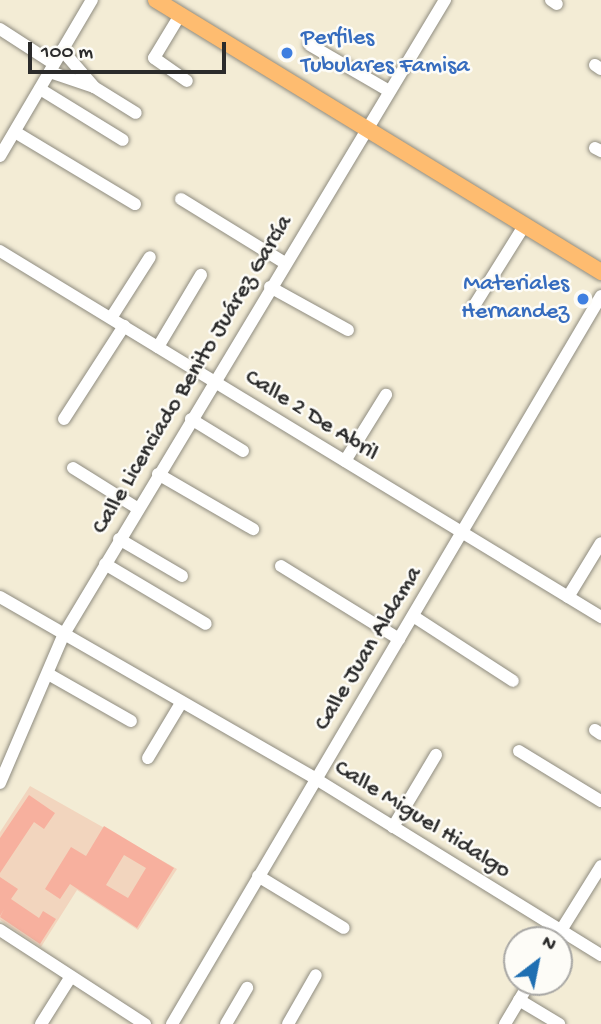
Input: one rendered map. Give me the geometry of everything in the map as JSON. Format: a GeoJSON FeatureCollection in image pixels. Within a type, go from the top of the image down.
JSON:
{"type":"FeatureCollection","features":[{"type":"Feature","properties":{"kind":"main road"},"geometry":{"type":"LineString","coordinates":[[156,0],[365,131],[601,272]]}},
{"type":"Feature","properties":{"kind":"street"},"geometry":{"type":"LineString","coordinates":[[0,156],[90,4],[74,0]]}},
{"type":"Feature","properties":{"kind":"street","name":"Calle Licenciado Benito Juárez García"},"geometry":{"type":"LineString","coordinates":[[0,783],[50,675],[64,634],[137,508],[445,0]]}},
{"type":"Feature","properties":{"kind":"street"},"geometry":{"type":"LineString","coordinates":[[180,15],[154,58],[187,81]]}},
{"type":"Feature","properties":{"kind":"street"},"geometry":{"type":"LineString","coordinates":[[0,29],[52,68],[94,87],[136,113]]}},
{"type":"Feature","properties":{"kind":"street"},"geometry":{"type":"LineString","coordinates":[[310,45],[390,91]]}},
{"type":"Feature","properties":{"kind":"street"},"geometry":{"type":"LineString","coordinates":[[62,50],[94,87]]}},
{"type":"Feature","properties":{"kind":"street"},"geometry":{"type":"LineString","coordinates":[[40,89],[123,140]]}},
{"type":"Feature","properties":{"kind":"street"},"geometry":{"type":"LineString","coordinates":[[15,132],[135,204]]}},
{"type":"Feature","properties":{"kind":"street"},"geometry":{"type":"LineString","coordinates":[[181,199],[285,263]]}},
{"type":"Feature","properties":{"kind":"street"},"geometry":{"type":"LineString","coordinates":[[474,306],[524,226]]}},
{"type":"Feature","properties":{"kind":"street","name":"Calle 2 De Abril"},"geometry":{"type":"LineString","coordinates":[[0,251],[601,617]]}},
{"type":"Feature","properties":{"kind":"street"},"geometry":{"type":"LineString","coordinates":[[111,318],[150,257]]}},
{"type":"Feature","properties":{"kind":"street"},"geometry":{"type":"LineString","coordinates":[[158,347],[201,275]]}},
{"type":"Feature","properties":{"kind":"street"},"geometry":{"type":"LineString","coordinates":[[270,287],[348,330]]}},
{"type":"Feature","properties":{"kind":"street","name":"Calle Juan Aldama"},"geometry":{"type":"LineString","coordinates":[[172,1024],[601,296]]}},
{"type":"Feature","properties":{"kind":"street"},"geometry":{"type":"LineString","coordinates":[[64,419],[124,326]]}},
{"type":"Feature","properties":{"kind":"street"},"geometry":{"type":"LineString","coordinates":[[345,461],[386,395]]}},
{"type":"Feature","properties":{"kind":"street"},"geometry":{"type":"LineString","coordinates":[[191,419],[243,451]]}},
{"type":"Feature","properties":{"kind":"street"},"geometry":{"type":"LineString","coordinates":[[73,468],[137,508]]}},
{"type":"Feature","properties":{"kind":"street"},"geometry":{"type":"LineString","coordinates":[[158,474],[253,530]]}},
{"type":"Feature","properties":{"kind":"street"},"geometry":{"type":"LineString","coordinates":[[119,539],[182,576]]}},
{"type":"Feature","properties":{"kind":"street"},"geometry":{"type":"LineString","coordinates":[[568,597],[601,543]]}},
{"type":"Feature","properties":{"kind":"street"},"geometry":{"type":"LineString","coordinates":[[105,564],[206,624]]}},
{"type":"Feature","properties":{"kind":"street"},"geometry":{"type":"LineString","coordinates":[[281,566],[399,639]]}},
{"type":"Feature","properties":{"kind":"street","name":"Calle Miguel Hidalgo"},"geometry":{"type":"LineString","coordinates":[[0,597],[316,779],[544,926]]}},
{"type":"Feature","properties":{"kind":"street"},"geometry":{"type":"LineString","coordinates":[[412,616],[513,681]]}},
{"type":"Feature","properties":{"kind":"street"},"geometry":{"type":"LineString","coordinates":[[50,675],[131,721]]}},
{"type":"Feature","properties":{"kind":"street"},"geometry":{"type":"LineString","coordinates":[[148,758],[181,703]]}},
{"type":"Feature","properties":{"kind":"street"},"geometry":{"type":"LineString","coordinates":[[519,751],[601,801]]}},
{"type":"Feature","properties":{"kind":"street"},"geometry":{"type":"LineString","coordinates":[[393,827],[436,755]]}},
{"type":"Feature","properties":{"kind":"street"},"geometry":{"type":"LineString","coordinates":[[564,926],[601,866]]}},
{"type":"Feature","properties":{"kind":"street"},"geometry":{"type":"LineString","coordinates":[[258,876],[344,928]]}},
{"type":"Feature","properties":{"kind":"street"},"geometry":{"type":"LineString","coordinates":[[0,930],[70,978],[145,1024]]}},
{"type":"Feature","properties":{"kind":"street","name":"Calle Miguel Hidalgo"},"geometry":{"type":"LineString","coordinates":[[573,942],[601,955]]}},
{"type":"Feature","properties":{"kind":"street"},"geometry":{"type":"LineString","coordinates":[[288,1024],[317,975]]}},
{"type":"Feature","properties":{"kind":"street"},"geometry":{"type":"LineString","coordinates":[[41,1024],[70,978]]}},
{"type":"Feature","properties":{"kind":"street"},"geometry":{"type":"LineString","coordinates":[[226,1024],[247,988]]}},
{"type":"Feature","properties":{"kind":"street"},"geometry":{"type":"LineString","coordinates":[[505,1024],[521,996]]}},
{"type":"Feature","properties":{"kind":"street"},"geometry":{"type":"LineString","coordinates":[[519,1000],[558,1024]]}},
{"type":"Feature","properties":{"kind":"shaded area"},"geometry":{"type":"Polygon","coordinates":[[[30,786],[177,869],[138,930],[77,890],[41,947],[0,920],[0,832],[30,786]]]}},
{"type":"Feature","properties":{"kind":"building"},"geometry":{"type":"Polygon","coordinates":[[[29,795],[55,813],[44,829],[34,822],[0,873],[0,838],[29,795]]]}},
{"type":"Feature","properties":{"kind":"building"},"geometry":{"type":"Polygon","coordinates":[[[104,826],[174,868],[137,928],[70,884],[60,899],[45,889],[71,847],[86,856],[104,826]],[[124,855],[106,885],[128,898],[146,868],[124,855]]]}},
{"type":"Feature","properties":{"kind":"building"},"geometry":{"type":"Polygon","coordinates":[[[0,877],[18,889],[11,899],[39,918],[43,911],[56,919],[40,944],[0,917],[4,909],[0,916],[0,877]]]}},
{"type":"Feature","properties":{"kind":"place","name":"Perfiles Tubulares Famisa"},"geometry":{"type":"Point","coordinates":[287,53]}},
{"type":"Feature","properties":{"kind":"place","name":"Materiales Hernandez"},"geometry":{"type":"Point","coordinates":[583,299]}}]}
